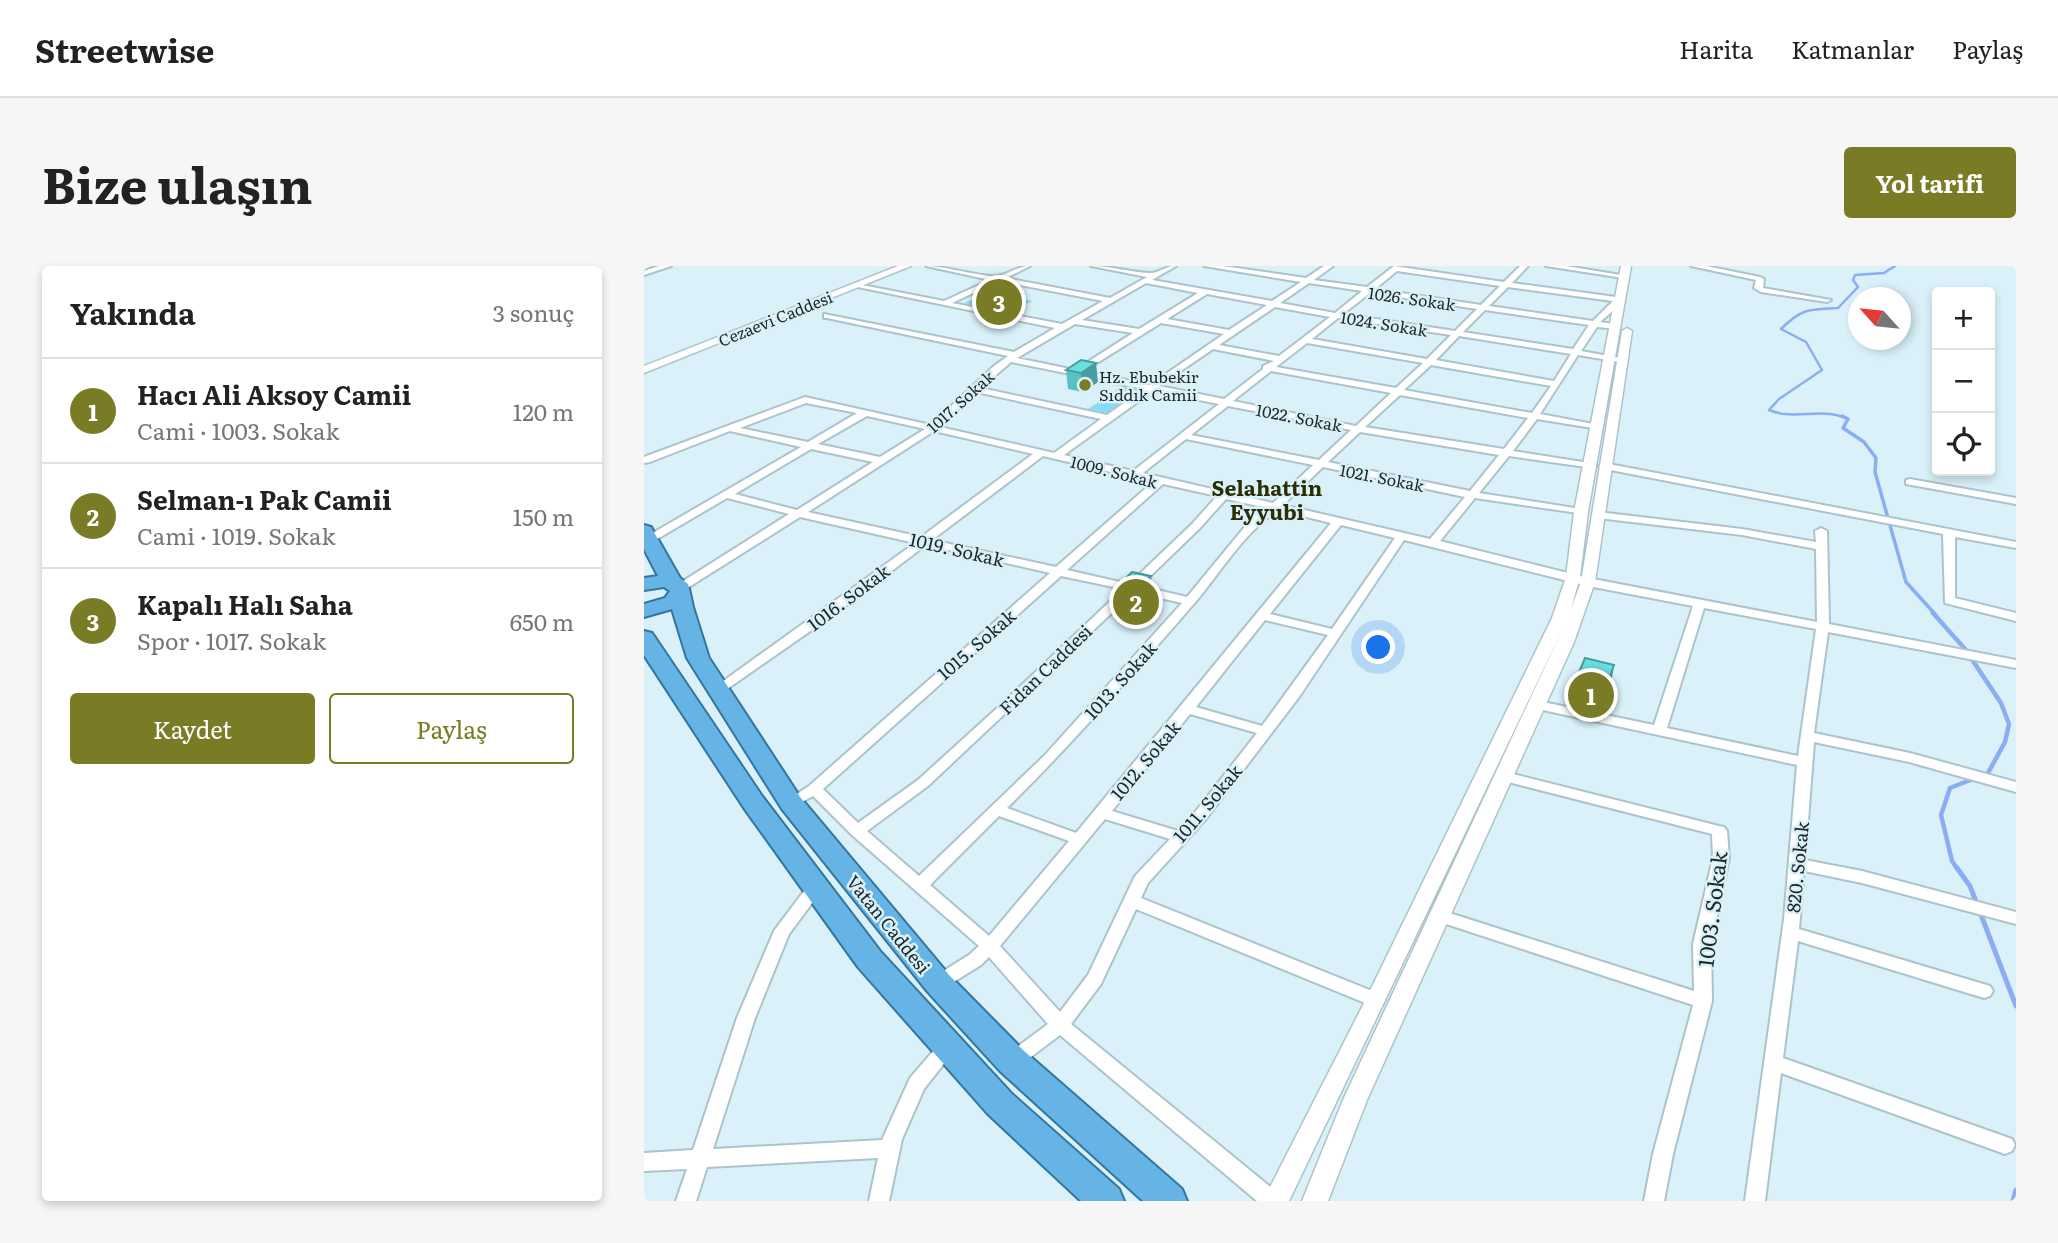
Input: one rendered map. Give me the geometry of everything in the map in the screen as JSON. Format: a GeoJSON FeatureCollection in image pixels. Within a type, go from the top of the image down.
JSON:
{"type":"FeatureCollection","features":[{"type":"Feature","properties":{"kind":"highway","name":"Vatan Caddesi"},"geometry":{"type":"LineString","coordinates":[[646,536],[678,587],[698,658],[938,983],[1012,1061],[1169,1201]]}},
{"type":"Feature","properties":{"kind":"highway"},"geometry":{"type":"LineString","coordinates":[[644,584],[678,587],[672,602],[644,611]]}},
{"type":"Feature","properties":{"kind":"highway","name":"Vatan Caddesi"},"geometry":{"type":"LineString","coordinates":[[644,638],[753,802],[869,959],[1000,1104],[1106,1201]]}},
{"type":"Feature","properties":{"kind":"street"},"geometry":{"type":"LineString","coordinates":[[644,273],[667,266]]}},
{"type":"Feature","properties":{"kind":"street","name":"Cezaevi Caddesi"},"geometry":{"type":"LineString","coordinates":[[644,370],[906,266]]}},
{"type":"Feature","properties":{"kind":"street"},"geometry":{"type":"LineString","coordinates":[[930,266],[1110,300]]}},
{"type":"Feature","properties":{"kind":"street"},"geometry":{"type":"LineString","coordinates":[[947,302],[1026,266]]}},
{"type":"Feature","properties":{"kind":"street","name":"1024. Sokak"},"geometry":{"type":"LineString","coordinates":[[1095,266],[1205,292],[1617,360]]}},
{"type":"Feature","properties":{"kind":"street","name":"1017. Sokak"},"geometry":{"type":"LineString","coordinates":[[678,587],[933,428],[1012,357],[1172,266]]}},
{"type":"Feature","properties":{"kind":"street","name":"1026. Sokak"},"geometry":{"type":"LineString","coordinates":[[1208,266],[1616,327]]}},
{"type":"Feature","properties":{"kind":"street"},"geometry":{"type":"LineString","coordinates":[[1056,456],[1329,266]]}},
{"type":"Feature","properties":{"kind":"street","name":"1013. Sokak"},"geometry":{"type":"LineString","coordinates":[[920,885],[1051,758],[1190,601],[1256,520],[1274,508],[1398,392],[1524,266]]}},
{"type":"Feature","properties":{"kind":"street"},"geometry":{"type":"LineString","coordinates":[[1550,266],[1628,270]]}},
{"type":"Feature","properties":{"kind":"street"},"geometry":{"type":"LineString","coordinates":[[1695,266],[1760,279],[1758,288],[1761,290],[1827,300]]}},
{"type":"Feature","properties":{"kind":"street"},"geometry":{"type":"LineString","coordinates":[[1133,476],[1223,402],[1397,267],[1620,300]]}},
{"type":"Feature","properties":{"kind":"street"},"geometry":{"type":"LineString","coordinates":[[1597,466],[1596,427],[1617,360],[1616,327],[1628,270]]}},
{"type":"Feature","properties":{"kind":"street"},"geometry":{"type":"LineString","coordinates":[[1315,1201],[1355,1100],[1566,642],[1581,580],[1589,514],[1617,360],[1628,270]]}},
{"type":"Feature","properties":{"kind":"street"},"geometry":{"type":"LineString","coordinates":[[857,286],[1063,327]]}},
{"type":"Feature","properties":{"kind":"street"},"geometry":{"type":"LineString","coordinates":[[1077,372],[1205,292]]}},
{"type":"Feature","properties":{"kind":"street"},"geometry":{"type":"LineString","coordinates":[[1433,543],[1474,495],[1557,384],[1596,323],[1612,303],[1620,300]]}},
{"type":"Feature","properties":{"kind":"street","name":"1022. Sokak"},"geometry":{"type":"LineString","coordinates":[[827,316],[1077,372],[1358,429],[1597,466],[2016,545]]}},
{"type":"Feature","properties":{"kind":"street"},"geometry":{"type":"LineString","coordinates":[[1160,320],[1230,333]]}},
{"type":"Feature","properties":{"kind":"street"},"geometry":{"type":"LineString","coordinates":[[1074,321],[1140,332]]}},
{"type":"Feature","properties":{"kind":"street"},"geometry":{"type":"LineString","coordinates":[[1304,340],[1557,384]]}},
{"type":"Feature","properties":{"kind":"street"},"geometry":{"type":"LineString","coordinates":[[1212,346],[1279,359]]}},
{"type":"Feature","properties":{"kind":"street"},"geometry":{"type":"LineString","coordinates":[[1266,368],[1596,427]]}},
{"type":"Feature","properties":{"kind":"street"},"geometry":{"type":"LineString","coordinates":[[974,389],[1110,418]]}},
{"type":"Feature","properties":{"kind":"street","name":"1009. Sokak"},"geometry":{"type":"LineString","coordinates":[[646,460],[804,400],[1042,452],[1133,476],[1400,538],[1433,543],[1581,580],[1699,605],[1824,626],[2016,664]]}},
{"type":"Feature","properties":{"kind":"street"},"geometry":{"type":"LineString","coordinates":[[646,536],[865,413]]}},
{"type":"Feature","properties":{"kind":"street"},"geometry":{"type":"LineString","coordinates":[[731,429],[883,461]]}},
{"type":"Feature","properties":{"kind":"street","name":"1021. Sokak"},"geometry":{"type":"LineString","coordinates":[[1184,436],[1474,495],[1589,514],[1822,539]]}},
{"type":"Feature","properties":{"kind":"street","name":"1016. Sokak"},"geometry":{"type":"LineString","coordinates":[[720,690],[835,608],[1042,452]]}},
{"type":"Feature","properties":{"kind":"street","name":"1015. Sokak"},"geometry":{"type":"LineString","coordinates":[[802,796],[1159,482]]}},
{"type":"Feature","properties":{"kind":"street"},"geometry":{"type":"LineString","coordinates":[[1910,482],[2016,501]]}},
{"type":"Feature","properties":{"kind":"street","name":"1019. Sokak"},"geometry":{"type":"LineString","coordinates":[[725,494],[1190,601]]}},
{"type":"Feature","properties":{"kind":"street","name":"Fidan Caddesi"},"geometry":{"type":"LineString","coordinates":[[857,831],[923,783],[1196,526],[1223,496]]}},
{"type":"Feature","properties":{"kind":"street","name":"1012. Sokak"},"geometry":{"type":"LineString","coordinates":[[938,983],[975,960],[989,946],[1188,709],[1338,522]]}},
{"type":"Feature","properties":{"kind":"street"},"geometry":{"type":"LineString","coordinates":[[1949,532],[1949,600],[2016,617]]}},
{"type":"Feature","properties":{"kind":"street","name":"1011. Sokak"},"geometry":{"type":"LineString","coordinates":[[1012,1061],[1060,1025],[1095,979],[1141,880],[1181,837],[1265,732],[1400,538]]}},
{"type":"Feature","properties":{"kind":"street","name":"820. Sokak"},"geometry":{"type":"LineString","coordinates":[[1755,1201],[1798,864],[1807,736],[1824,626],[1822,539]]}},
{"type":"Feature","properties":{"kind":"street"},"geometry":{"type":"LineString","coordinates":[[802,796],[857,831],[920,885],[989,946],[1060,1025],[1274,1201],[1376,1000],[1560,618],[1581,580]]}},
{"type":"Feature","properties":{"kind":"street"},"geometry":{"type":"LineString","coordinates":[[1659,731],[1699,605]]}},
{"type":"Feature","properties":{"kind":"street"},"geometry":{"type":"LineString","coordinates":[[1262,615],[1334,633]]}},
{"type":"Feature","properties":{"kind":"street"},"geometry":{"type":"LineString","coordinates":[[1538,705],[1805,762]]}},
{"type":"Feature","properties":{"kind":"street"},"geometry":{"type":"LineString","coordinates":[[1188,709],[1265,732]]}},
{"type":"Feature","properties":{"kind":"street"},"geometry":{"type":"LineString","coordinates":[[1807,736],[1910,758],[2012,786]]}},
{"type":"Feature","properties":{"kind":"street","name":"1003. Sokak"},"geometry":{"type":"LineString","coordinates":[[1505,777],[1719,831],[1721,858],[1702,944],[1703,1001],[1663,1154],[1654,1201]]}},
{"type":"Feature","properties":{"kind":"street"},"geometry":{"type":"LineString","coordinates":[[997,810],[1078,839]]}},
{"type":"Feature","properties":{"kind":"street"},"geometry":{"type":"LineString","coordinates":[[1101,813],[1181,837]]}},
{"type":"Feature","properties":{"kind":"street"},"geometry":{"type":"LineString","coordinates":[[1798,864],[1862,877],[2009,916]]}},
{"type":"Feature","properties":{"kind":"street"},"geometry":{"type":"LineString","coordinates":[[686,1201],[746,1018],[782,931],[816,887]]}},
{"type":"Feature","properties":{"kind":"street"},"geometry":{"type":"LineString","coordinates":[[1132,901],[1376,1000]]}},
{"type":"Feature","properties":{"kind":"street"},"geometry":{"type":"LineString","coordinates":[[1440,916],[1703,1001]]}},
{"type":"Feature","properties":{"kind":"street"},"geometry":{"type":"LineString","coordinates":[[1790,932],[1984,991]]}},
{"type":"Feature","properties":{"kind":"street"},"geometry":{"type":"LineString","coordinates":[[879,1201],[891,1148],[916,1084],[948,1047]]}},
{"type":"Feature","properties":{"kind":"street"},"geometry":{"type":"LineString","coordinates":[[1772,1062],[2005,1144]]}},
{"type":"Feature","properties":{"kind":"street"},"geometry":{"type":"LineString","coordinates":[[644,1162],[891,1148]]}},
{"type":"Feature","properties":{"kind":"shaded area"},"geometry":{"type":"Polygon","coordinates":[[[987,293],[1032,301],[1010,312],[965,303],[987,293]]]}},
{"type":"Feature","properties":{"kind":"shaded area"},"geometry":{"type":"Polygon","coordinates":[[[1124,385],[1144,388],[1108,413],[1088,409],[1124,385]]]}},
{"type":"Feature","properties":{"kind":"building"},"geometry":{"type":"Polygon","coordinates":[[[1081,360],[1096,363],[1081,373],[1066,370],[1081,360]]]}},
{"type":"Feature","properties":{"kind":"building"},"geometry":{"type":"Polygon","coordinates":[[[1132,572],[1151,576],[1135,591],[1116,587],[1132,572]]]}},
{"type":"Feature","properties":{"kind":"building"},"geometry":{"type":"Polygon","coordinates":[[[1585,658],[1614,665],[1607,684],[1577,677],[1585,658]]]}},
{"type":"Feature","properties":{"kind":"waterway"},"geometry":{"type":"LineString","coordinates":[[1846,418],[1769,410],[1779,399],[1822,370],[1806,342],[1781,329],[1801,313],[1838,308],[1858,287],[1853,280],[1855,275],[1884,273],[1895,266]]}},
{"type":"Feature","properties":{"kind":"waterway"},"geometry":{"type":"LineString","coordinates":[[1842,416],[1846,418]]}},
{"type":"Feature","properties":{"kind":"waterway"},"geometry":{"type":"LineString","coordinates":[[1846,418],[1848,419],[1843,428],[1864,442],[1876,458],[1875,472],[1906,582],[1935,614]]}},
{"type":"Feature","properties":{"kind":"waterway"},"geometry":{"type":"LineString","coordinates":[[1933,613],[1965,649],[2001,703],[2009,724],[2005,742],[1988,773],[1950,788],[1941,815],[1952,861],[1958,870]]}},
{"type":"Feature","properties":{"kind":"waterway"},"geometry":{"type":"LineString","coordinates":[[1957,868],[1970,886],[2016,1006]]}},
{"type":"Feature","properties":{"kind":"waterway"},"geometry":{"type":"LineString","coordinates":[[2013,1201],[2016,1190]]}},
{"type":"Feature","properties":{"kind":"place","name":"Kapalı Halı Saha"},"geometry":{"type":"Point","coordinates":[999,302]}},
{"type":"Feature","properties":{"kind":"place","name":"Hz. Ebubekir Sıddık Camii"},"geometry":{"type":"Point","coordinates":[1085,385]}},
{"type":"Feature","properties":{"kind":"place","name":"Selman-ı Pak Camii"},"geometry":{"type":"Point","coordinates":[1136,602]}},
{"type":"Feature","properties":{"kind":"place","name":"Hacı Ali Aksoy Camii"},"geometry":{"type":"Point","coordinates":[1591,695]}},
{"type":"Feature","properties":{"kind":"district","name":"Selahattin Eyyubi"},"geometry":{"type":"Point","coordinates":[1267,498]}}]}
